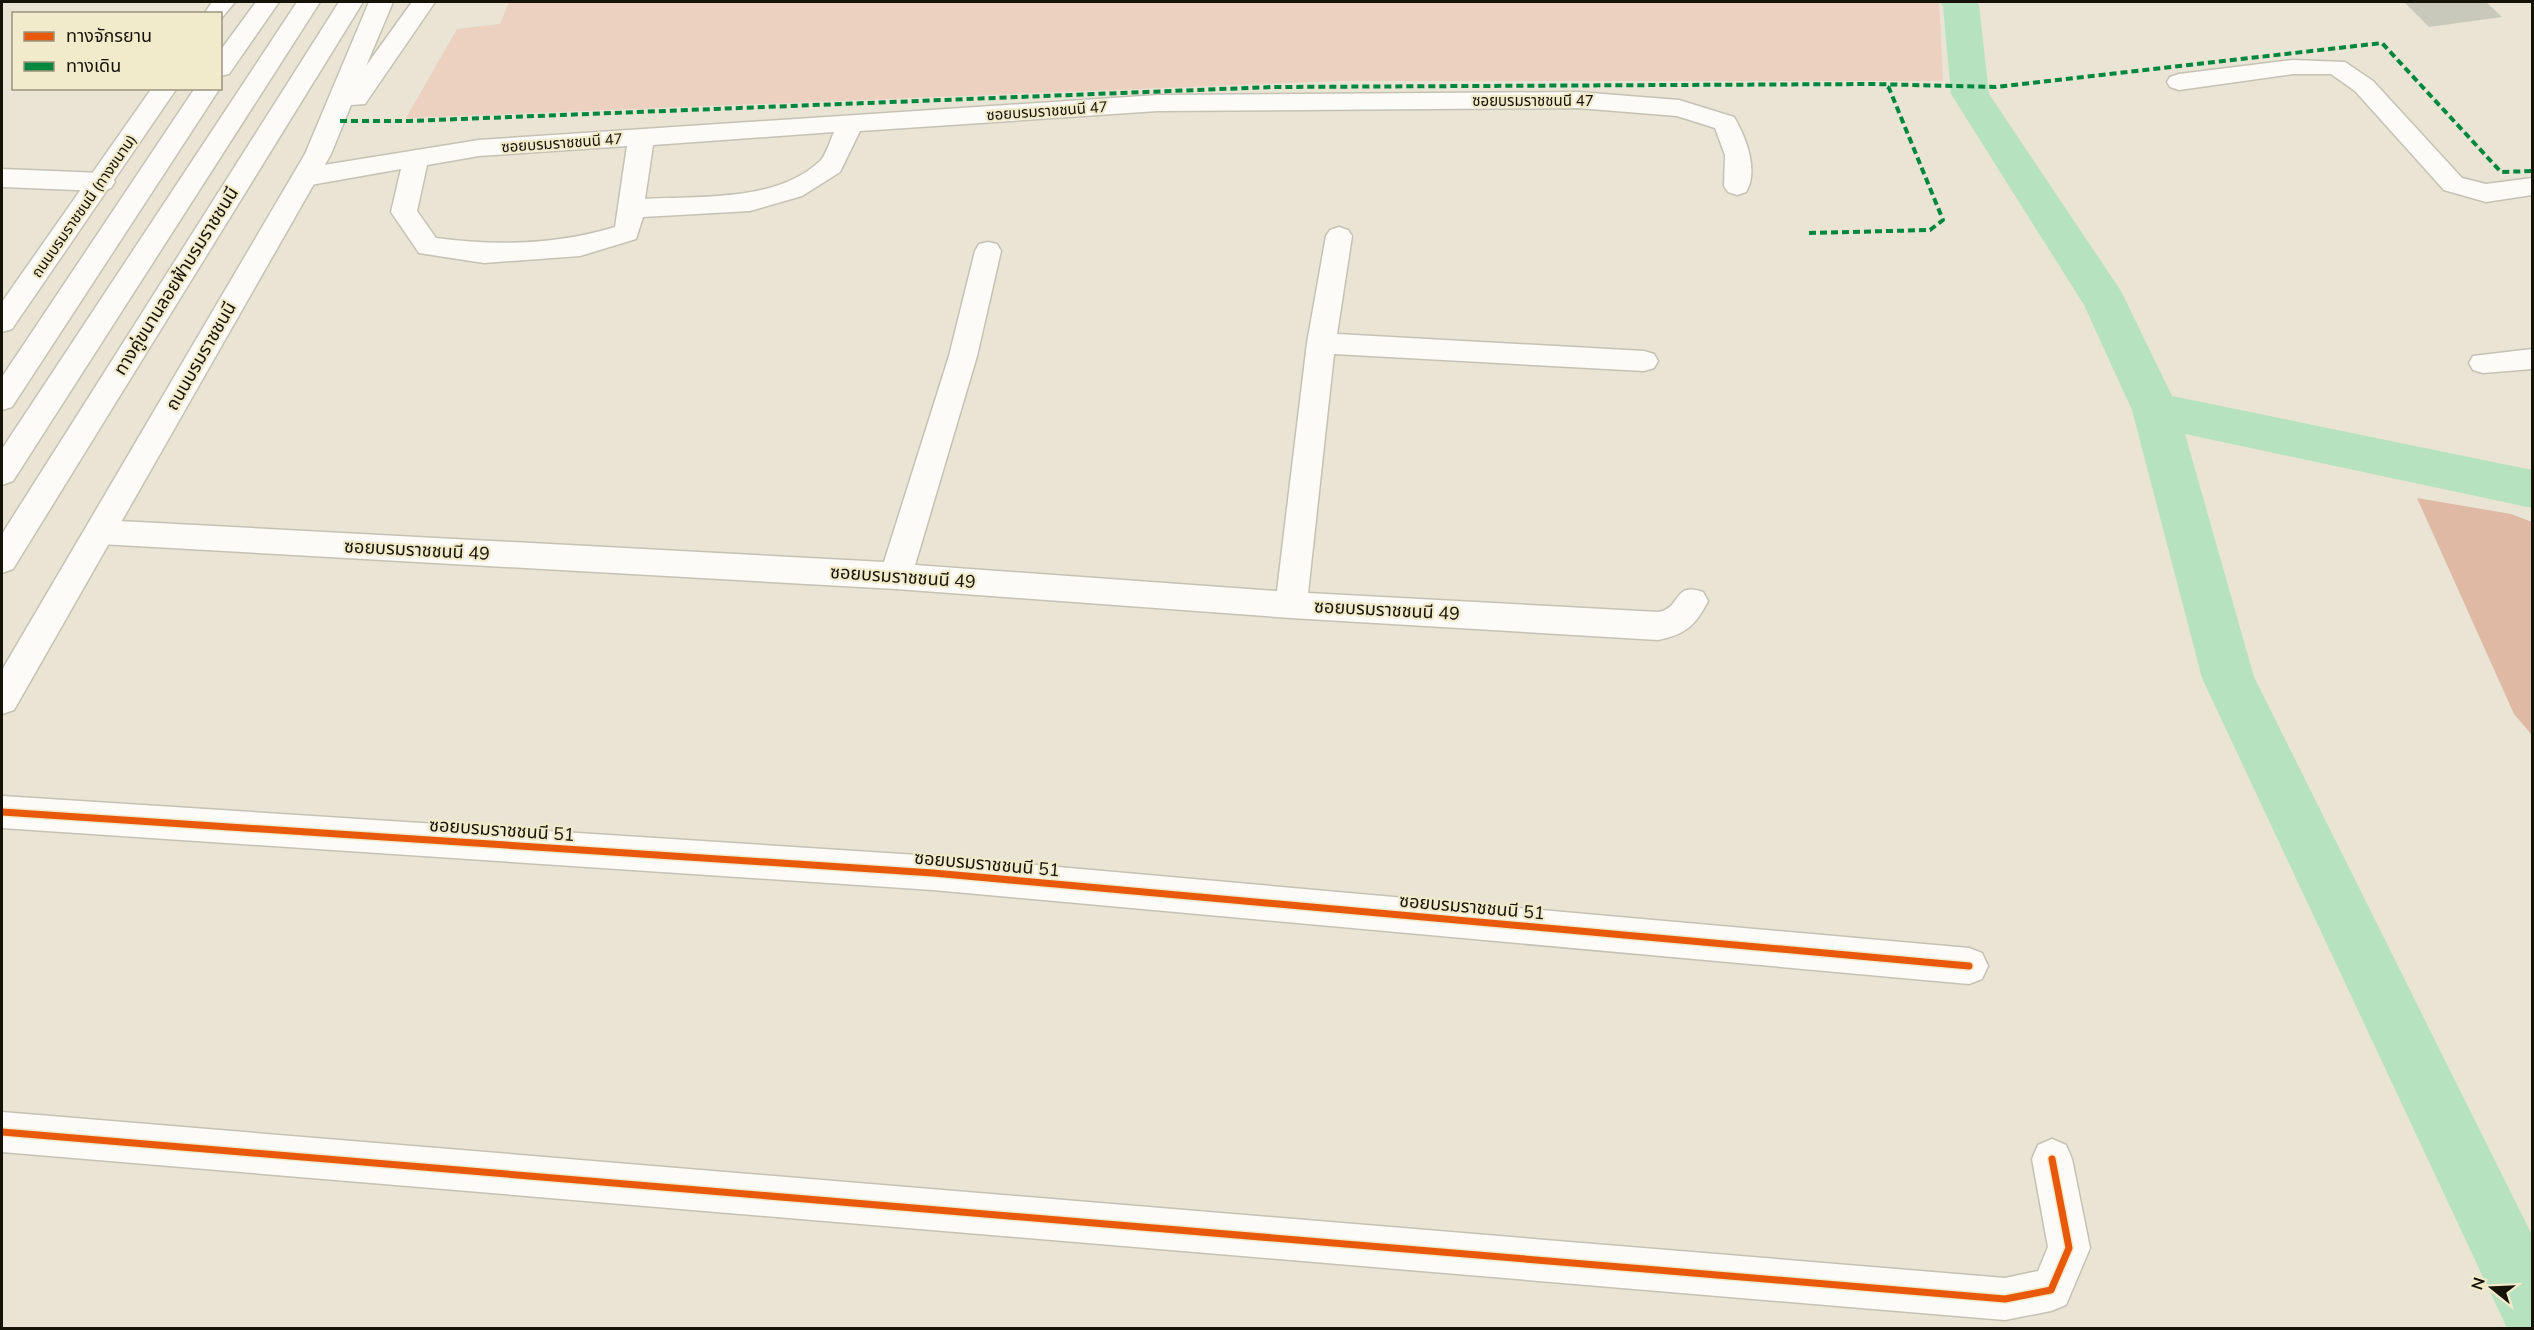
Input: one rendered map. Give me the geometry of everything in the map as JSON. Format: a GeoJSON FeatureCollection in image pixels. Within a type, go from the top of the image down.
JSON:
{"type":"FeatureCollection","features":[{"type":"Feature","properties":{"kind":"street"},"geometry":{"type":"LineString","coordinates":[[222,68],[267,2]]}},
{"type":"Feature","properties":{"kind":"street"},"geometry":{"type":"LineString","coordinates":[[2,473],[308,2]]}},
{"type":"Feature","properties":{"kind":"street","name":"ทางคู่ขนานลอยฟ้าบรมราชชนนี"},"geometry":{"type":"LineString","coordinates":[[2,560],[351,2]]}},
{"type":"Feature","properties":{"kind":"street","name":"ถนนบรมราชชนนี"},"geometry":{"type":"LineString","coordinates":[[2,700],[312,165],[381,2]]}},
{"type":"Feature","properties":{"kind":"street"},"geometry":{"type":"LineString","coordinates":[[312,165],[423,2]]}},
{"type":"Feature","properties":{"kind":"street"},"geometry":{"type":"LineString","coordinates":[[2179,82],[2293,67],[2336,67],[2364,86],[2453,184],[2486,193],[2532,187]]}},
{"type":"Feature","properties":{"kind":"street","name":"ถนนบรมราชชนนี (ทางขนาน)"},"geometry":{"type":"LineString","coordinates":[[2,322],[102,182],[164,90]]}},
{"type":"Feature","properties":{"kind":"street"},"geometry":{"type":"LineString","coordinates":[[2,399],[207,90]]}},
{"type":"Feature","properties":{"kind":"street","name":"ซอยบรมราชชนนี 47"},"geometry":{"type":"LineString","coordinates":[[312,165],[416,159],[479,148],[1158,103],[1578,100],[1679,108],[1725,123],[1738,155],[1737,186]]}},
{"type":"Feature","properties":{"kind":"street"},"geometry":{"type":"LineString","coordinates":[[630,210],[750,202],[793,190],[831,166],[850,124]]}},
{"type":"Feature","properties":{"kind":"street"},"geometry":{"type":"LineString","coordinates":[[416,159],[404,212],[428,246],[484,254],[580,247],[627,232],[641,138]]}},
{"type":"Feature","properties":{"kind":"street"},"geometry":{"type":"LineString","coordinates":[[2,178],[102,182]]}},
{"type":"Feature","properties":{"kind":"street"},"geometry":{"type":"LineString","coordinates":[[1291,604],[1321,343],[1339,236]]}},
{"type":"Feature","properties":{"kind":"street"},"geometry":{"type":"LineString","coordinates":[[896,576],[963,356],[987,251]]}},
{"type":"Feature","properties":{"kind":"street"},"geometry":{"type":"LineString","coordinates":[[1321,343],[1644,361]]}},
{"type":"Feature","properties":{"kind":"street"},"geometry":{"type":"LineString","coordinates":[[2483,363],[2532,359]]}},
{"type":"Feature","properties":{"kind":"street","name":"ซอยบรมราชชนนี 49"},"geometry":{"type":"LineString","coordinates":[[100,532],[896,576],[1291,604],[1658,626],[1673,624],[1685,617],[1692,601]]}},
{"type":"Feature","properties":{"kind":"street","name":"ซอยบรมราชชนนี 51"},"geometry":{"type":"LineString","coordinates":[[2,812],[933,873],[1969,966]]}},
{"type":"Feature","properties":{"kind":"street"},"geometry":{"type":"LineString","coordinates":[[2,1132],[2005,1299],[2051,1290],[2069,1248],[2052,1159]]}},
{"type":"Feature","properties":{"kind":"shaded area"},"geometry":{"type":"Polygon","coordinates":[[[509,2],[1939,2],[1943,81],[1339,81],[406,118],[457,29],[500,24],[509,2]]]}},
{"type":"Feature","properties":{"kind":"shaded area"},"geometry":{"type":"Polygon","coordinates":[[[2417,498],[2511,514],[2532,522],[2532,735],[2514,714],[2417,498]]]}},
{"type":"Feature","properties":{"kind":"building"},"geometry":{"type":"Polygon","coordinates":[[[2404,2],[2486,2],[2502,17],[2429,27],[2404,2]]]}},
{"type":"Feature","properties":{"kind":"waterway"},"geometry":{"type":"LineString","coordinates":[[1958,2],[1961,5],[1970,94],[2105,302],[2155,410]]}},
{"type":"Feature","properties":{"kind":"waterway"},"geometry":{"type":"LineString","coordinates":[[2155,410],[2532,489]]}},
{"type":"Feature","properties":{"kind":"waterway"},"geometry":{"type":"LineString","coordinates":[[2155,410],[2228,678],[2532,1306]]}},
{"type":"Feature","properties":{"kind":"marked path"},"geometry":{"type":"LineString","coordinates":[[340,121],[409,121],[1273,87],[1873,84],[1996,87],[2382,43],[2501,172],[2532,171]]}},
{"type":"Feature","properties":{"kind":"marked path"},"geometry":{"type":"LineString","coordinates":[[1809,233],[1930,230],[1943,220],[1889,88],[1884,85]]}},
{"type":"Feature","properties":{"kind":"cycle path"},"geometry":{"type":"LineString","coordinates":[[2,812],[933,873],[1969,966]]}},
{"type":"Feature","properties":{"kind":"cycle path"},"geometry":{"type":"LineString","coordinates":[[2,1132],[2005,1299],[2051,1290],[2069,1248],[2052,1159]]}}]}
